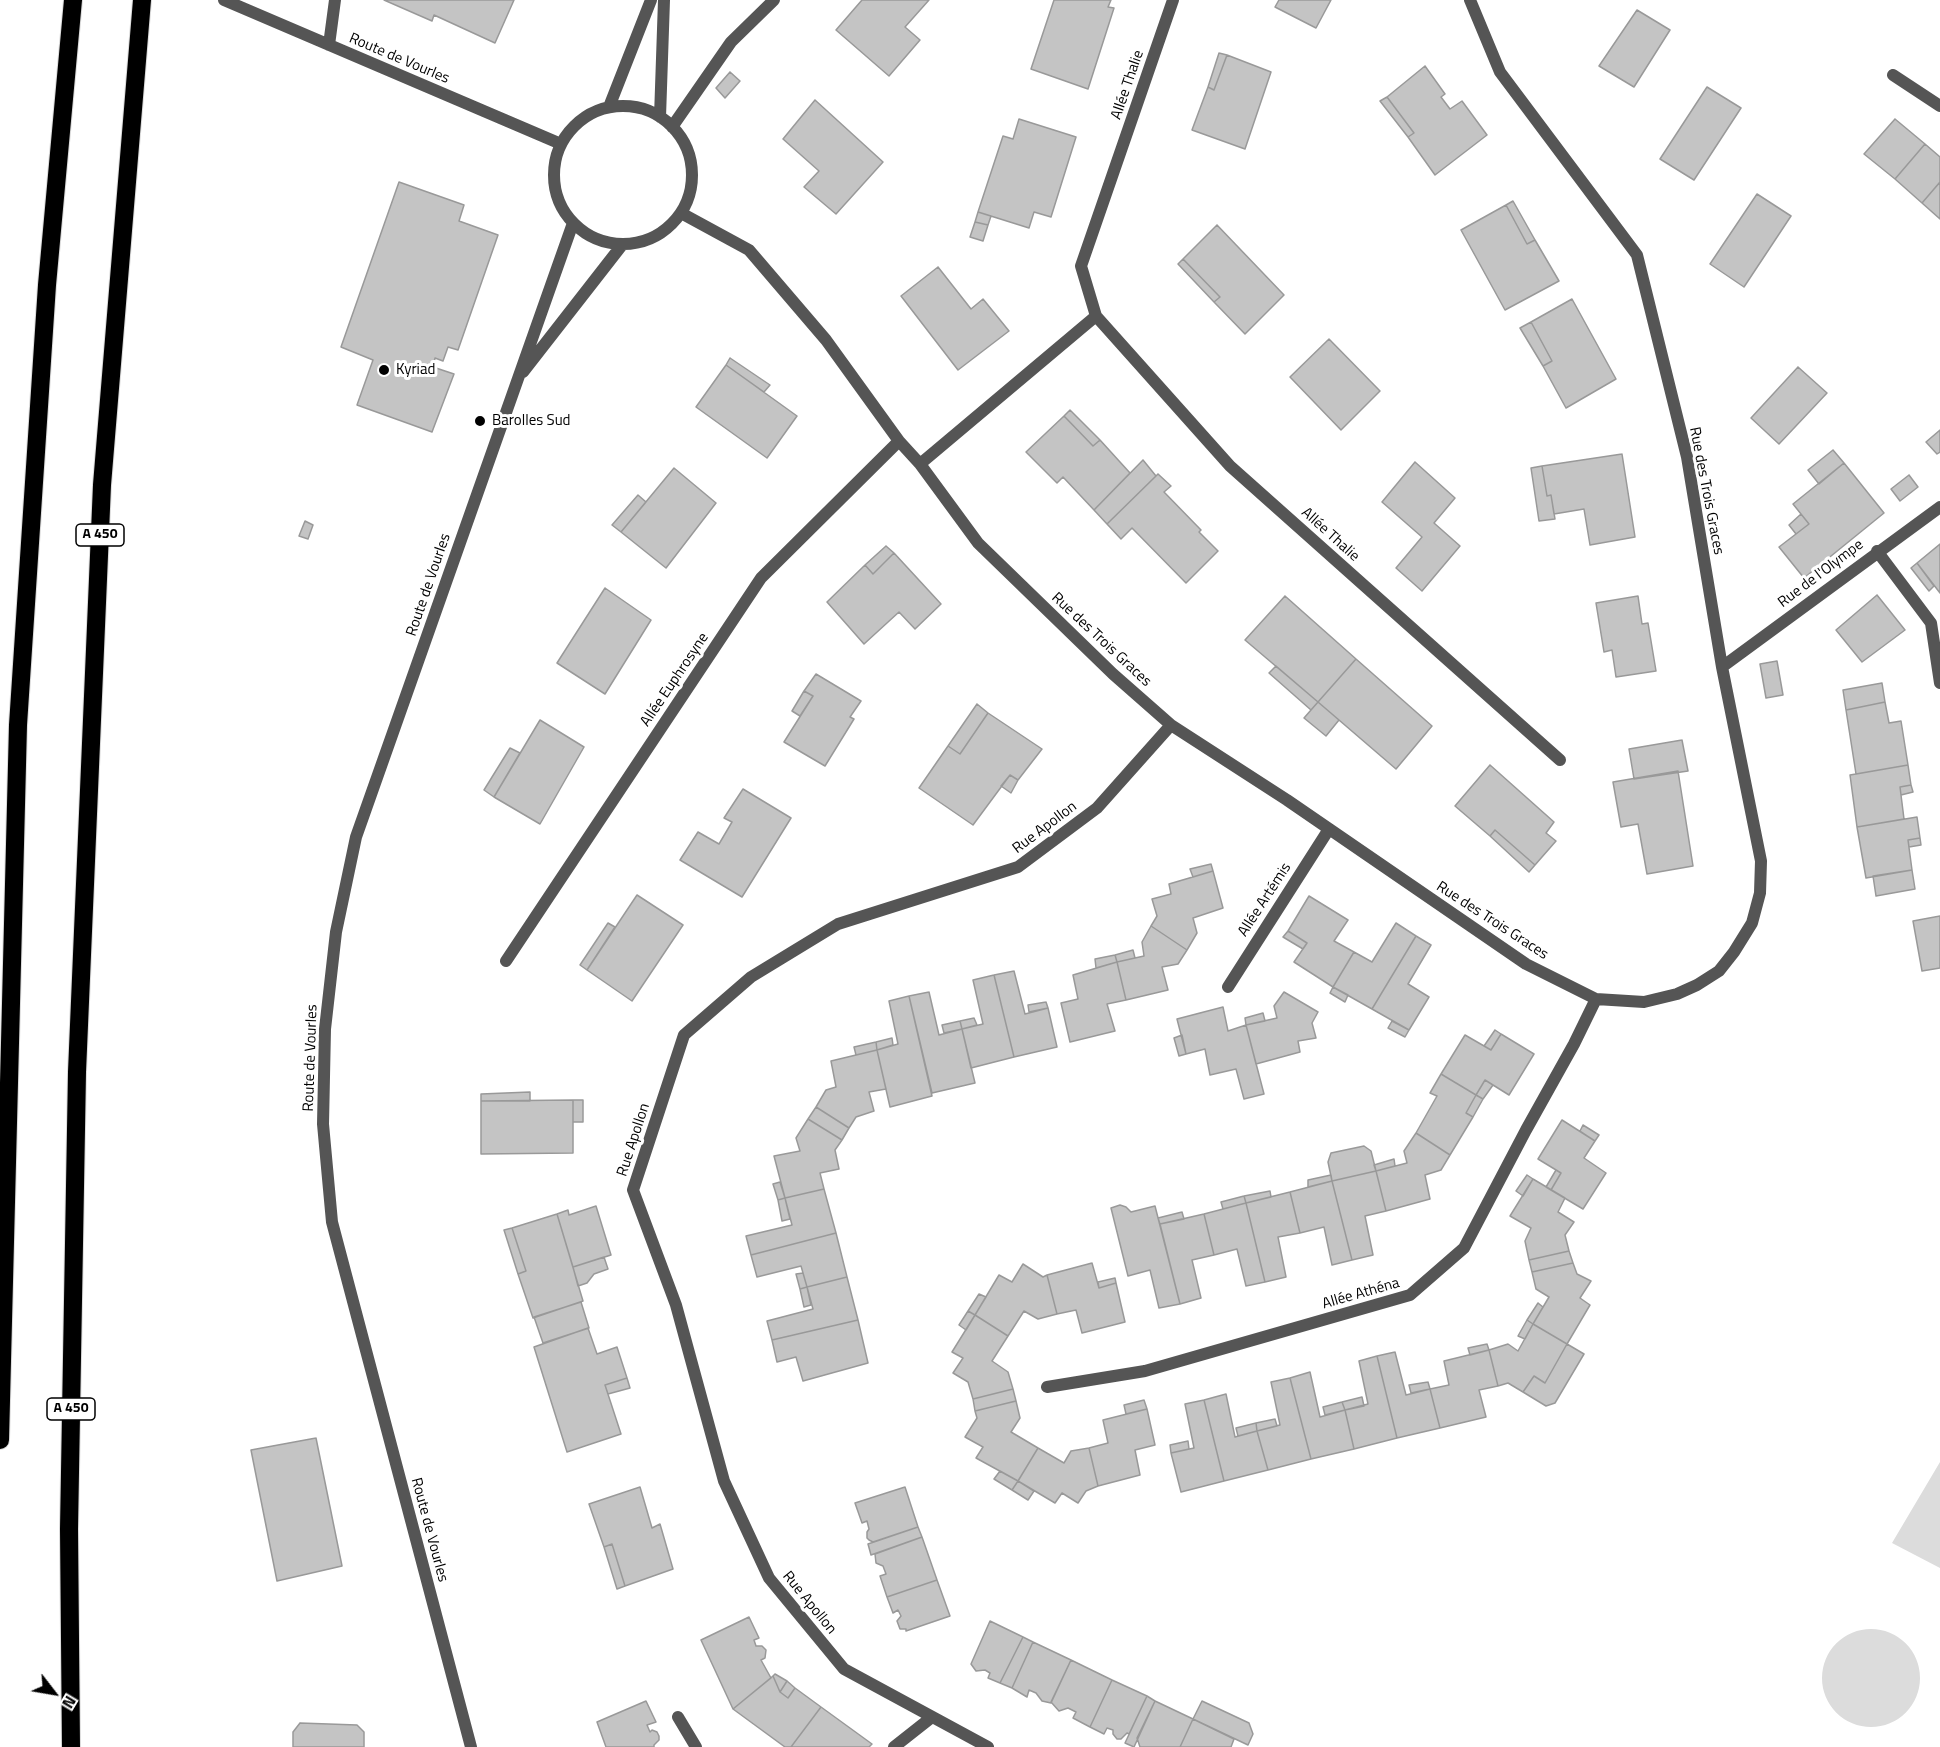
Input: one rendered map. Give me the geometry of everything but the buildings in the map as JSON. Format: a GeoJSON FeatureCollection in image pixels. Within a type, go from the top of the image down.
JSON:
{"type":"FeatureCollection","features":[{"type":"Feature","properties":{"kind":"highway"},"geometry":{"type":"LineString","coordinates":[[0,1440],[18,725],[47,285],[73,0]]}},
{"type":"Feature","properties":{"kind":"highway","name":"A 450"},"geometry":{"type":"LineString","coordinates":[[70,1747],[69,1529],[77,1072],[102,485],[142,0]]}},
{"type":"Feature","properties":{"kind":"street","name":"Route de Vourles"},"geometry":{"type":"LineString","coordinates":[[224,0],[561,144]]}},
{"type":"Feature","properties":{"kind":"street"},"geometry":{"type":"LineString","coordinates":[[329,45],[335,0]]}},
{"type":"Feature","properties":{"kind":"street"},"geometry":{"type":"LineString","coordinates":[[609,107],[651,0]]}},
{"type":"Feature","properties":{"kind":"street"},"geometry":{"type":"LineString","coordinates":[[660,117],[664,0]]}},
{"type":"Feature","properties":{"kind":"street"},"geometry":{"type":"LineString","coordinates":[[672,127],[731,42],[774,0]]}},
{"type":"Feature","properties":{"kind":"street","name":"Allée Thalie"},"geometry":{"type":"LineString","coordinates":[[1173,0],[1082,266],[1096,316],[1230,466],[1560,760]]}},
{"type":"Feature","properties":{"kind":"street","name":"Rue des Trois Graces"},"geometry":{"type":"LineString","coordinates":[[681,213],[749,250],[826,340],[898,441],[920,464],[978,543],[1113,674],[1171,725],[1329,829],[1526,964],[1596,999],[1644,1002],[1677,994],[1719,971],[1734,952],[1752,923],[1760,893],[1761,861],[1722,667],[1687,457],[1637,255],[1500,72],[1470,0]]}},
{"type":"Feature","properties":{"kind":"street"},"geometry":{"type":"LineString","coordinates":[[1893,75],[1940,106]]}},
{"type":"Feature","properties":{"kind":"street"},"geometry":{"type":"LineString","coordinates":[[627,106],[645,110],[660,117],[672,127],[685,146],[691,168],[690,191],[681,213],[665,230],[645,241],[622,244],[604,242],[587,235],[573,224],[560,206],[554,185],[555,164],[561,144],[574,127],[590,114],[609,107],[627,106]]}},
{"type":"Feature","properties":{"kind":"street","name":"Route de Vourles"},"geometry":{"type":"LineString","coordinates":[[471,1747],[332,1222],[323,1124],[325,1029],[336,932],[356,837],[573,224]]}},
{"type":"Feature","properties":{"kind":"street","name":"Route de Vourles"},"geometry":{"type":"LineString","coordinates":[[516,382],[622,244]]}},
{"type":"Feature","properties":{"kind":"street"},"geometry":{"type":"LineString","coordinates":[[920,464],[1096,316]]}},
{"type":"Feature","properties":{"kind":"street","name":"Allée Euphrosyne"},"geometry":{"type":"LineString","coordinates":[[506,960],[761,578],[898,441]]}},
{"type":"Feature","properties":{"kind":"street","name":"Rue de l'Olympe"},"geometry":{"type":"LineString","coordinates":[[1722,667],[1877,551],[1940,507]]}},
{"type":"Feature","properties":{"kind":"street"},"geometry":{"type":"LineString","coordinates":[[1877,551],[1931,623],[1940,683]]}},
{"type":"Feature","properties":{"kind":"street","name":"Rue Apollon"},"geometry":{"type":"LineString","coordinates":[[988,1747],[844,1669],[769,1578],[724,1481],[676,1305],[633,1190],[684,1035],[752,976],[838,924],[1018,867],[1097,808],[1171,725]]}},
{"type":"Feature","properties":{"kind":"street","name":"Allée Artémis"},"geometry":{"type":"LineString","coordinates":[[1228,987],[1329,829]]}},
{"type":"Feature","properties":{"kind":"street","name":"Allée Athéna"},"geometry":{"type":"LineString","coordinates":[[1047,1387],[1145,1371],[1410,1295],[1464,1248],[1596,999]]}},
{"type":"Feature","properties":{"kind":"street"},"geometry":{"type":"LineString","coordinates":[[678,1717],[696,1747]]}},
{"type":"Feature","properties":{"kind":"street"},"geometry":{"type":"LineString","coordinates":[[894,1747],[932,1717]]}},
{"type":"Feature","properties":{"kind":"shaded area"},"geometry":{"type":"Polygon","coordinates":[[[1940,1462],[1940,1568],[1892,1543],[1940,1462]]]}},
{"type":"Feature","properties":{"kind":"shaded area"},"geometry":{"type":"Polygon","coordinates":[[[1871,1629],[1890,1633],[1906,1643],[1916,1659],[1920,1678],[1916,1697],[1906,1713],[1890,1723],[1871,1727],[1852,1723],[1836,1713],[1826,1697],[1822,1678],[1826,1659],[1836,1643],[1852,1633],[1871,1629]]]}},
{"type":"Feature","properties":{"kind":"place","name":"Kyriad"},"geometry":{"type":"Point","coordinates":[384,370]}},
{"type":"Feature","properties":{"kind":"place","name":"Barolles Sud"},"geometry":{"type":"Point","coordinates":[480,421]}}]}
